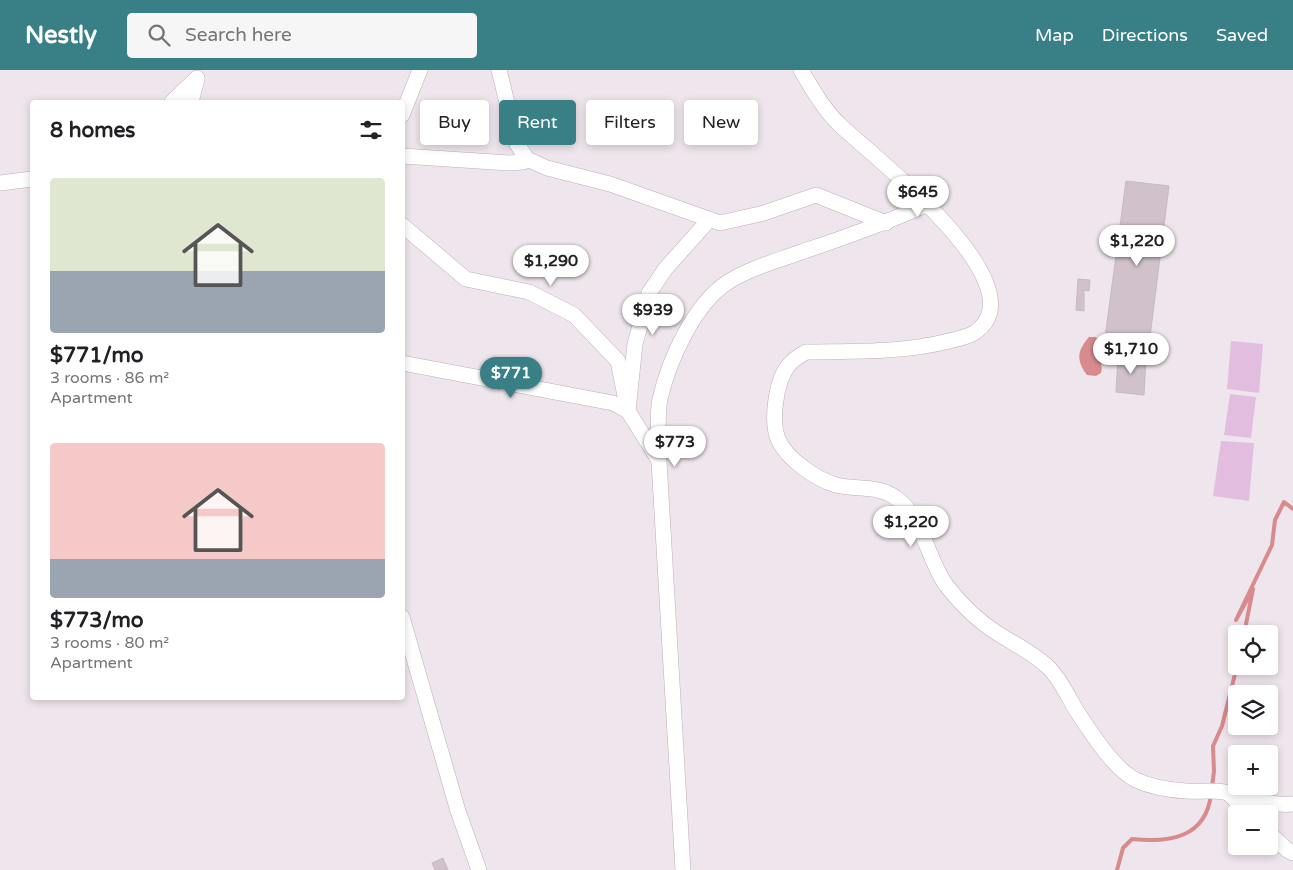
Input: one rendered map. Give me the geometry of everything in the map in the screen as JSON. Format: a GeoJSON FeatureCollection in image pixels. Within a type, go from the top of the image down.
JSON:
{"type":"FeatureCollection","features":[{"type":"Feature","properties":{"kind":"street"},"geometry":{"type":"LineString","coordinates":[[405,108],[420,70]]}},
{"type":"Feature","properties":{"kind":"street"},"geometry":{"type":"LineString","coordinates":[[499,70],[517,144],[527,159],[547,168],[610,184],[720,223],[764,213],[816,195],[886,223]]}},
{"type":"Feature","properties":{"kind":"street"},"geometry":{"type":"LineString","coordinates":[[801,70],[817,97],[839,124],[892,170],[966,247],[987,282],[992,301],[990,312],[984,324],[962,338],[903,350],[806,352],[794,359],[782,374],[776,404],[775,425],[778,439],[785,451],[800,465],[836,484],[885,492],[897,498],[906,507],[947,585],[965,606],[995,632],[1030,653],[1049,668],[1079,714],[1122,770],[1135,780],[1186,792],[1208,790],[1227,792],[1265,802],[1293,804]]}},
{"type":"Feature","properties":{"kind":"street"},"geometry":{"type":"LineString","coordinates":[[174,100],[198,74]]}},
{"type":"Feature","properties":{"kind":"street"},"geometry":{"type":"LineString","coordinates":[[192,100],[198,74]]}},
{"type":"Feature","properties":{"kind":"street"},"geometry":{"type":"LineString","coordinates":[[405,156],[509,163],[523,162],[527,159]]}},
{"type":"Feature","properties":{"kind":"street"},"geometry":{"type":"LineString","coordinates":[[0,183],[30,178]]}},
{"type":"Feature","properties":{"kind":"street"},"geometry":{"type":"LineString","coordinates":[[683,870],[658,444],[660,401],[668,370],[680,343],[706,302],[716,291],[748,271],[886,223],[926,205]]}},
{"type":"Feature","properties":{"kind":"street"},"geometry":{"type":"LineString","coordinates":[[628,411],[635,344],[649,293],[666,268],[709,220]]}},
{"type":"Feature","properties":{"kind":"street"},"geometry":{"type":"LineString","coordinates":[[405,228],[466,279],[529,292],[574,315],[618,361],[628,411],[660,462]]}},
{"type":"Feature","properties":{"kind":"street"},"geometry":{"type":"LineString","coordinates":[[405,364],[613,403],[628,411]]}},
{"type":"Feature","properties":{"kind":"street"},"geometry":{"type":"LineString","coordinates":[[405,628],[458,810],[479,870]]}},
{"type":"Feature","properties":{"kind":"street"},"geometry":{"type":"LineString","coordinates":[[1227,792],[1240,805]]}},
{"type":"Feature","properties":{"kind":"street"},"geometry":{"type":"LineString","coordinates":[[1278,842],[1293,853]]}},
{"type":"Feature","properties":{"kind":"shaded area"},"geometry":{"type":"Polygon","coordinates":[[[1089,337],[1095,337],[1101,340],[1102,343],[1100,357],[1102,371],[1096,376],[1087,375],[1081,365],[1079,356],[1082,347],[1089,337]]]}},
{"type":"Feature","properties":{"kind":"shaded area"},"geometry":{"type":"Polygon","coordinates":[[[1231,341],[1263,344],[1259,393],[1227,389],[1231,341]]]}},
{"type":"Feature","properties":{"kind":"shaded area"},"geometry":{"type":"Polygon","coordinates":[[[1230,394],[1256,397],[1251,438],[1224,435],[1230,394]]]}},
{"type":"Feature","properties":{"kind":"shaded area"},"geometry":{"type":"Polygon","coordinates":[[[1221,441],[1254,443],[1249,501],[1213,496],[1221,441]]]}},
{"type":"Feature","properties":{"kind":"building"},"geometry":{"type":"Polygon","coordinates":[[[1126,181],[1169,186],[1148,353],[1104,345],[1126,181]]]}},
{"type":"Feature","properties":{"kind":"building"},"geometry":{"type":"Polygon","coordinates":[[[1078,279],[1090,280],[1089,291],[1084,290],[1084,311],[1076,310],[1078,279]]]}},
{"type":"Feature","properties":{"kind":"building"},"geometry":{"type":"Polygon","coordinates":[[[1118,356],[1146,358],[1144,395],[1116,392],[1118,356]]]}},
{"type":"Feature","properties":{"kind":"building"},"geometry":{"type":"Polygon","coordinates":[[[443,858],[448,870],[435,870],[432,863],[443,858]]]}},
{"type":"Feature","properties":{"kind":"waterway"},"geometry":{"type":"LineString","coordinates":[[1246,625],[1253,589],[1236,620],[1272,545],[1275,520],[1284,502],[1293,509]]}},
{"type":"Feature","properties":{"kind":"waterway"},"geometry":{"type":"LineString","coordinates":[[1212,787],[1214,771],[1213,746],[1222,726],[1235,675]]}},
{"type":"Feature","properties":{"kind":"waterway"},"geometry":{"type":"LineString","coordinates":[[1117,870],[1123,848],[1132,839],[1159,840],[1172,838],[1194,829],[1208,809],[1211,794]]}}]}
